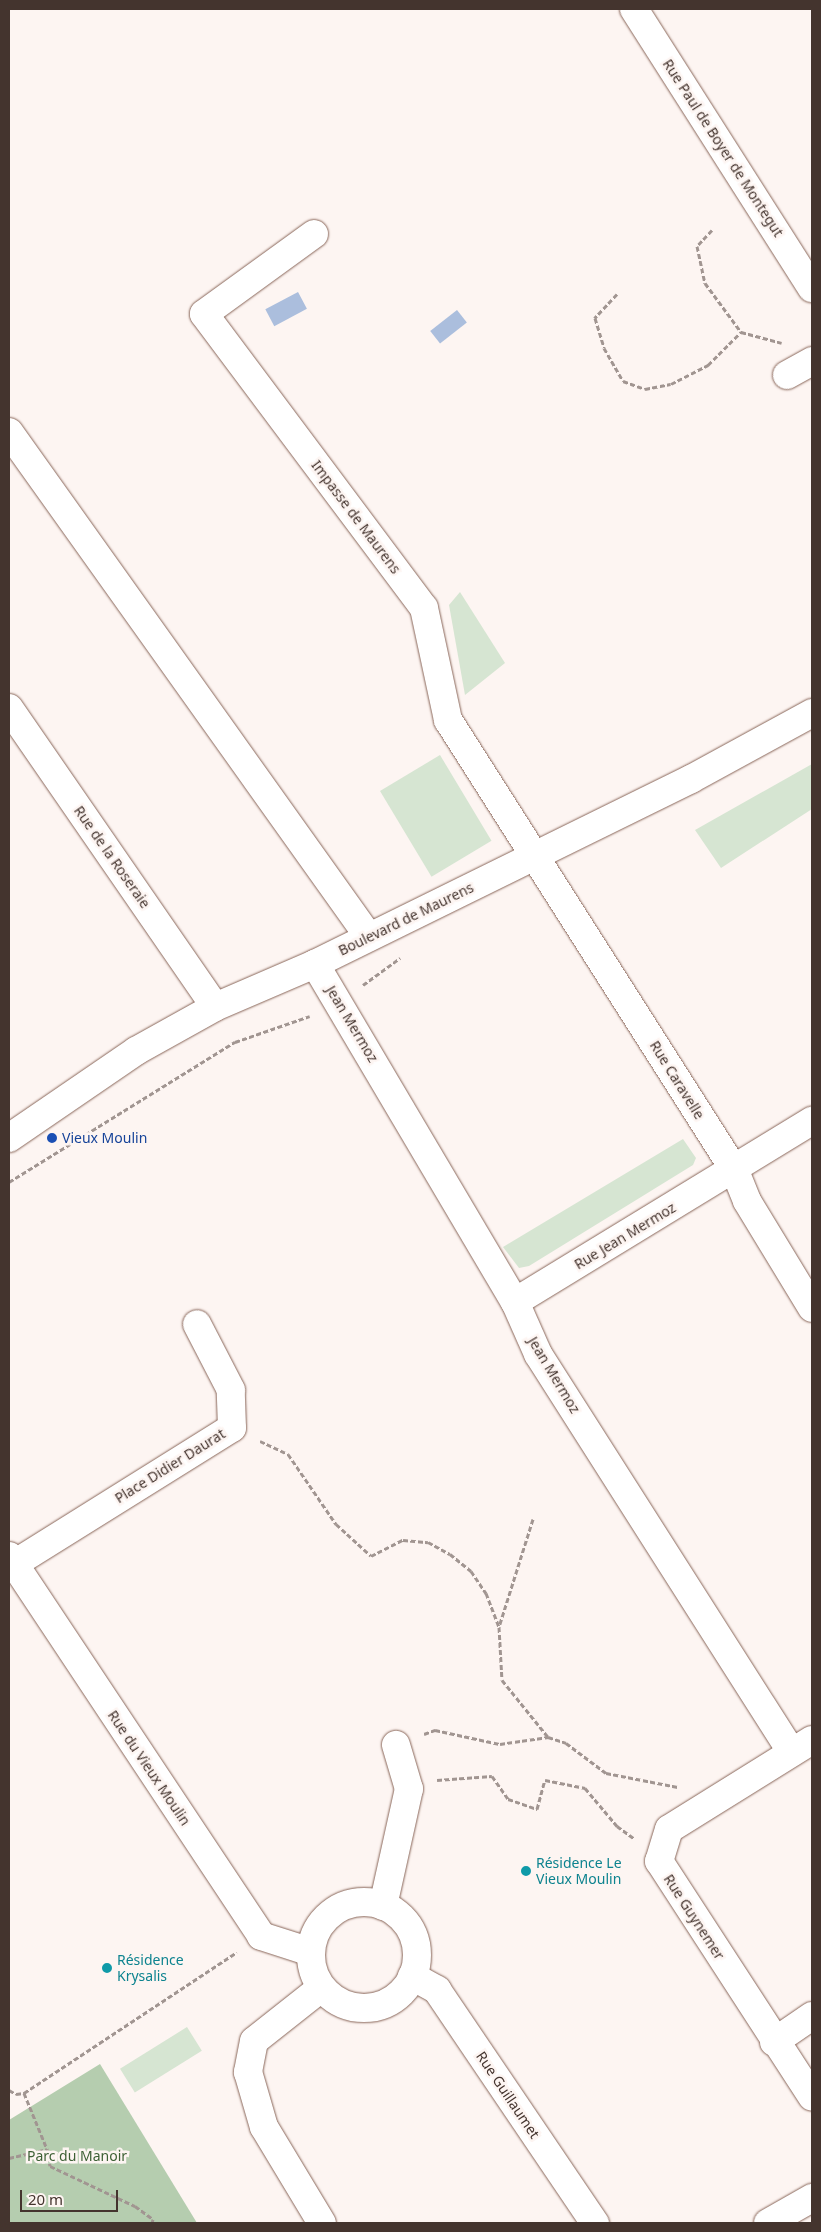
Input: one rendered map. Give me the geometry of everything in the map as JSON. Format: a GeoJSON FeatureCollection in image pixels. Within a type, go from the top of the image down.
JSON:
{"type":"FeatureCollection","features":[{"type":"Feature","properties":{"kind":"street","name":"Rue Paul de Boyer de Montegut"},"geometry":{"type":"LineString","coordinates":[[634,9],[812,288]]}},
{"type":"Feature","properties":{"kind":"street","name":"Impasse de Maurens"},"geometry":{"type":"LineString","coordinates":[[314,234],[204,314],[424,608],[448,720],[534,856]]}},
{"type":"Feature","properties":{"kind":"street"},"geometry":{"type":"LineString","coordinates":[[787,375],[812,361]]}},
{"type":"Feature","properties":{"kind":"street"},"geometry":{"type":"LineString","coordinates":[[9,432],[369,937]]}},
{"type":"Feature","properties":{"kind":"street","name":"Rue de la Roseraie"},"geometry":{"type":"LineString","coordinates":[[9,708],[215,1007]]}},
{"type":"Feature","properties":{"kind":"street","name":"Boulevard de Maurens"},"geometry":{"type":"LineString","coordinates":[[9,1138],[136,1051],[215,1007],[315,964],[691,779],[812,713]]}},
{"type":"Feature","properties":{"kind":"street","name":"Rue Caravelle"},"geometry":{"type":"LineString","coordinates":[[534,856],[735,1171],[746,1201],[812,1308]]}},
{"type":"Feature","properties":{"kind":"street","name":"Jean Mermoz"},"geometry":{"type":"LineString","coordinates":[[315,964],[515,1302],[538,1354],[802,1746]]}},
{"type":"Feature","properties":{"kind":"street","name":"Rue Jean Mermoz"},"geometry":{"type":"LineString","coordinates":[[515,1302],[735,1171],[812,1121]]}},
{"type":"Feature","properties":{"kind":"street","name":"Place Didier Daurat"},"geometry":{"type":"LineString","coordinates":[[11,1560],[232,1428],[231,1390],[197,1324]]}},
{"type":"Feature","properties":{"kind":"street","name":"Rue du Vieux Moulin"},"geometry":{"type":"LineString","coordinates":[[11,1560],[261,1936]]}},
{"type":"Feature","properties":{"kind":"street"},"geometry":{"type":"LineString","coordinates":[[383,1906],[404,1822],[408,1784],[396,1745]]}},
{"type":"Feature","properties":{"kind":"street","name":"Rue Guynemer"},"geometry":{"type":"LineString","coordinates":[[802,1746],[669,1829],[659,1861],[774,2042],[812,2097]]}},
{"type":"Feature","properties":{"kind":"street"},"geometry":{"type":"LineString","coordinates":[[364,1902],[383,1906],[398,1914],[409,1927],[416,1959],[412,1976],[402,1991],[388,2002],[370,2008],[352,2007],[335,2000],[321,1988],[312,1965],[311,1952],[316,1933],[327,1917],[335,1912],[364,1902]]}},
{"type":"Feature","properties":{"kind":"street"},"geometry":{"type":"LineString","coordinates":[[261,1936],[311,1952]]}},
{"type":"Feature","properties":{"kind":"street","name":"Rue Guillaumet"},"geometry":{"type":"LineString","coordinates":[[412,1976],[438,1990],[595,2223]]}},
{"type":"Feature","properties":{"kind":"street"},"geometry":{"type":"LineString","coordinates":[[321,1988],[254,2041],[248,2072],[264,2127],[322,2223]]}},
{"type":"Feature","properties":{"kind":"street"},"geometry":{"type":"LineString","coordinates":[[774,2042],[812,2016]]}},
{"type":"Feature","properties":{"kind":"street"},"geometry":{"type":"LineString","coordinates":[[768,2223],[812,2198]]}},
{"type":"Feature","properties":{"kind":"path"},"geometry":{"type":"LineString","coordinates":[[712,230],[697,246],[705,283],[741,332],[788,346]]}},
{"type":"Feature","properties":{"kind":"path"},"geometry":{"type":"LineString","coordinates":[[617,294],[595,318],[604,348],[623,381],[645,390],[671,384],[708,365],[741,332]]}},
{"type":"Feature","properties":{"kind":"path"},"geometry":{"type":"LineString","coordinates":[[361,986],[409,952]]}},
{"type":"Feature","properties":{"kind":"path"},"geometry":{"type":"LineString","coordinates":[[9,1182],[235,1042],[310,1015]]}},
{"type":"Feature","properties":{"kind":"path"},"geometry":{"type":"LineString","coordinates":[[232,1428],[288,1454],[336,1524],[371,1556],[403,1540],[428,1542],[450,1554],[471,1572],[486,1593],[499,1627],[502,1680],[548,1737]]}},
{"type":"Feature","properties":{"kind":"path"},"geometry":{"type":"LineString","coordinates":[[499,1627],[533,1519]]}},
{"type":"Feature","properties":{"kind":"path"},"geometry":{"type":"LineString","coordinates":[[396,1745],[435,1730],[500,1744],[548,1737],[566,1743],[606,1773],[723,1795]]}},
{"type":"Feature","properties":{"kind":"path"},"geometry":{"type":"LineString","coordinates":[[408,1784],[465,1776],[492,1776],[508,1799],[537,1809],[545,1780],[585,1788],[617,1826],[638,1840]]}},
{"type":"Feature","properties":{"kind":"path"},"geometry":{"type":"LineString","coordinates":[[9,2090],[16,2094],[24,2093],[261,1936]]}},
{"type":"Feature","properties":{"kind":"path"},"geometry":{"type":"LineString","coordinates":[[24,2093],[47,2150],[50,2166],[135,2206],[153,2219],[152,2223]]}},
{"type":"Feature","properties":{"kind":"path"},"geometry":{"type":"LineString","coordinates":[[9,2158],[47,2150]]}},
{"type":"Feature","properties":{"kind":"green space"},"geometry":{"type":"Polygon","coordinates":[[[460,592],[505,663],[465,695],[449,605],[460,592]]]}},
{"type":"Feature","properties":{"kind":"green space"},"geometry":{"type":"Polygon","coordinates":[[[440,755],[492,841],[432,877],[380,791],[440,755]]]}},
{"type":"Feature","properties":{"kind":"green space"},"geometry":{"type":"Polygon","coordinates":[[[812,764],[812,809],[721,868],[695,830],[812,764]]]}},
{"type":"Feature","properties":{"kind":"green space"},"geometry":{"type":"Polygon","coordinates":[[[683,1139],[696,1158],[693,1165],[529,1266],[519,1268],[503,1247],[683,1139]]]}},
{"type":"Feature","properties":{"kind":"green space"},"geometry":{"type":"Polygon","coordinates":[[[187,2027],[202,2051],[135,2093],[120,2069],[187,2027]]]}},
{"type":"Feature","properties":{"kind":"green space","name":"Parc du Manoir"},"geometry":{"type":"Polygon","coordinates":[[[100,2064],[197,2223],[9,2223],[9,2120],[100,2064]]]}},
{"type":"Feature","properties":{"kind":"water"},"geometry":{"type":"Polygon","coordinates":[[[298,292],[307,309],[274,326],[265,309],[298,292]]]}},
{"type":"Feature","properties":{"kind":"water"},"geometry":{"type":"Polygon","coordinates":[[[457,310],[467,323],[440,344],[430,331],[457,310]]]}},
{"type":"Feature","properties":{"kind":"place","name":"Vieux Moulin"},"geometry":{"type":"Point","coordinates":[52,1138]}},
{"type":"Feature","properties":{"kind":"place","name":"Résidence Le Vieux Moulin"},"geometry":{"type":"Point","coordinates":[526,1871]}},
{"type":"Feature","properties":{"kind":"place","name":"Résidence Krysalis"},"geometry":{"type":"Point","coordinates":[107,1968]}}]}
